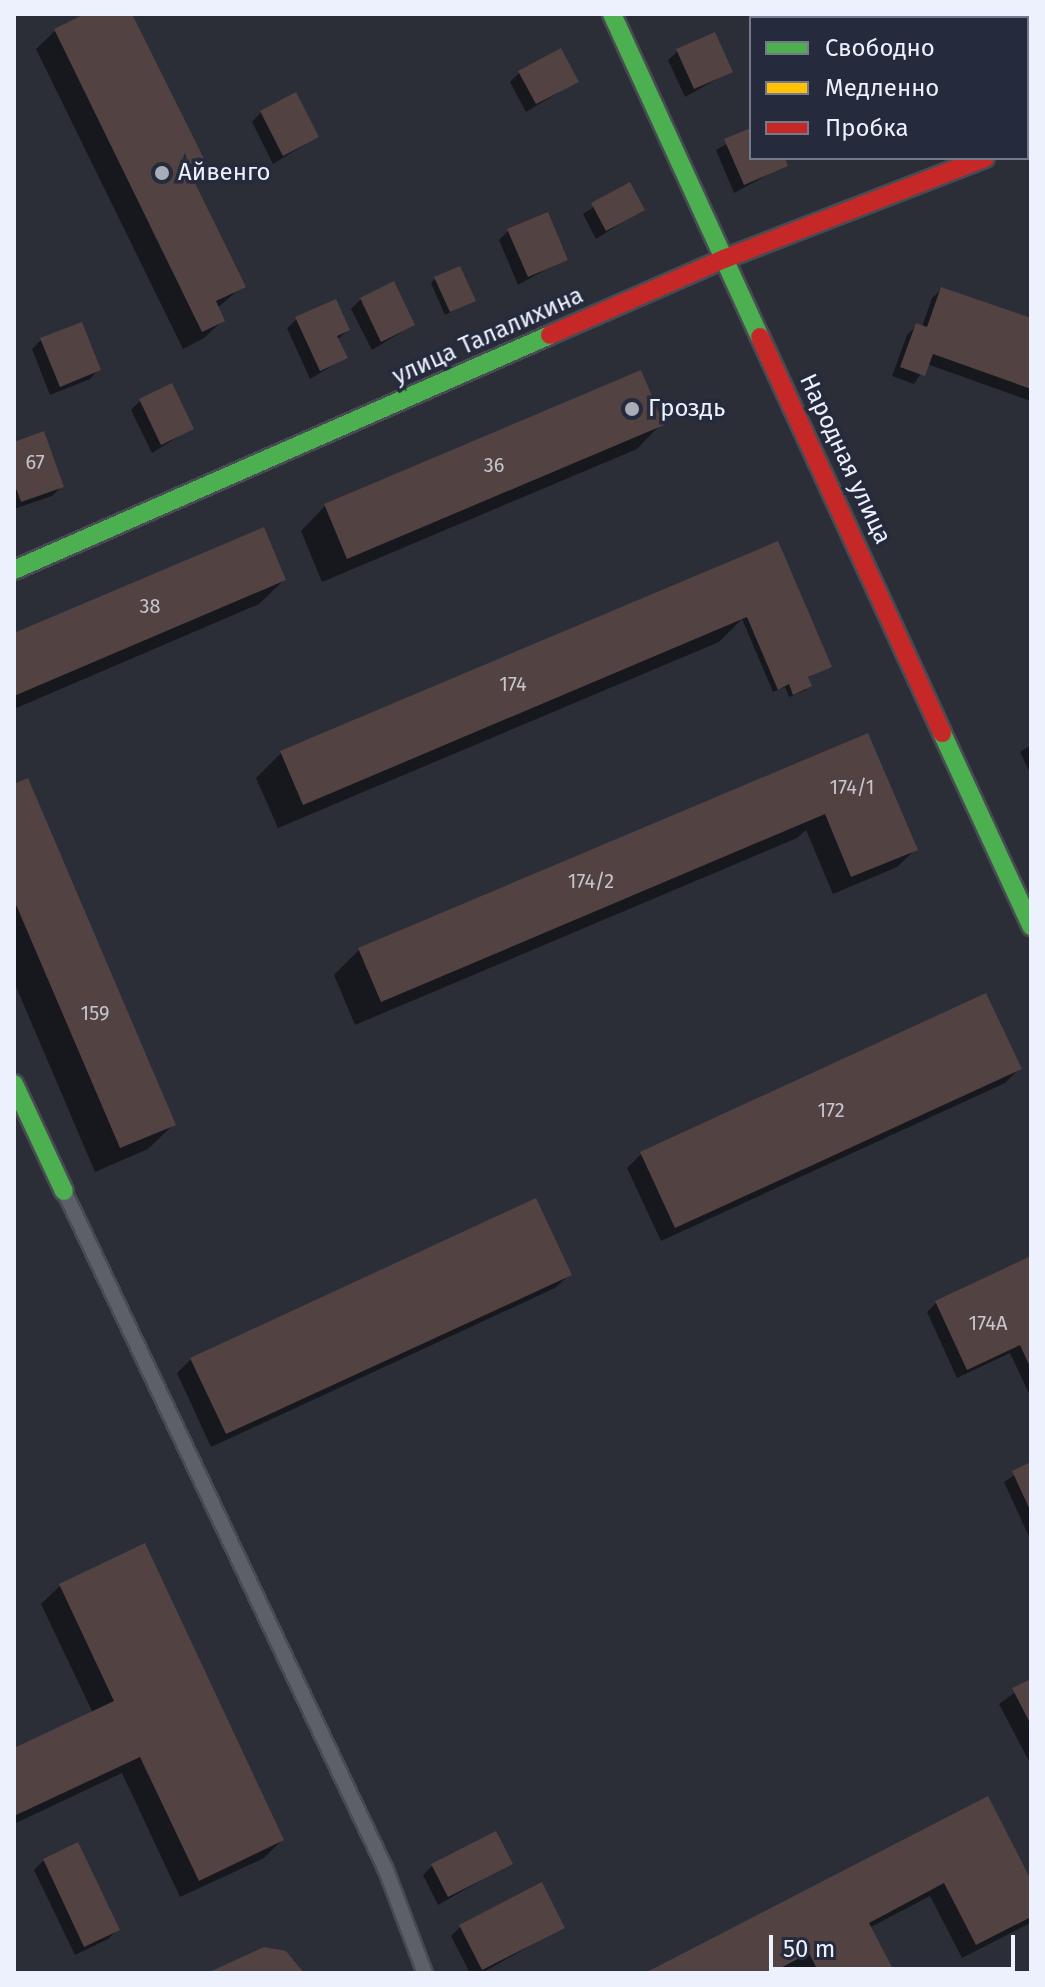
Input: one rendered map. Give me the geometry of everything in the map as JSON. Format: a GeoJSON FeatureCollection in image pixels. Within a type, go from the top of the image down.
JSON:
{"type":"FeatureCollection","features":[{"type":"Feature","properties":{"kind":"street","name":"Народная улица"},"geometry":{"type":"LineString","coordinates":[[612,14],[1031,926]]}},
{"type":"Feature","properties":{"kind":"street","name":"улица Талалихина"},"geometry":{"type":"LineString","coordinates":[[14,570],[724,259],[980,160]]}},
{"type":"Feature","properties":{"kind":"street"},"geometry":{"type":"LineString","coordinates":[[14,1084],[64,1191]]}},
{"type":"Feature","properties":{"kind":"lane"},"geometry":{"type":"LineString","coordinates":[[64,1191],[386,1870],[425,1973]]}},
{"type":"Feature","properties":{"kind":"building","name":"Айвенго"},"geometry":{"type":"Polygon","coordinates":[[[85,14],[132,14],[209,169],[192,177],[246,287],[216,301],[225,321],[202,332],[54,29],[85,14]]]}},
{"type":"Feature","properties":{"kind":"building"},"geometry":{"type":"Polygon","coordinates":[[[1031,21],[1029,76],[1029,22],[1031,21]]]}},
{"type":"Feature","properties":{"kind":"building"},"geometry":{"type":"Polygon","coordinates":[[[715,32],[733,72],[694,89],[676,49],[715,32]]]}},
{"type":"Feature","properties":{"kind":"building"},"geometry":{"type":"Polygon","coordinates":[[[561,48],[579,82],[536,104],[518,71],[561,48]]]}},
{"type":"Feature","properties":{"kind":"building"},"geometry":{"type":"Polygon","coordinates":[[[296,92],[319,137],[283,156],[260,111],[296,92]]]}},
{"type":"Feature","properties":{"kind":"building"},"geometry":{"type":"Polygon","coordinates":[[[749,129],[749,160],[786,160],[788,166],[744,185],[724,139],[749,129]]]}},
{"type":"Feature","properties":{"kind":"building"},"geometry":{"type":"Polygon","coordinates":[[[630,182],[645,210],[606,231],[591,203],[630,182]]]}},
{"type":"Feature","properties":{"kind":"building"},"geometry":{"type":"Polygon","coordinates":[[[548,212],[568,260],[528,277],[507,229],[548,212]]]}},
{"type":"Feature","properties":{"kind":"building"},"geometry":{"type":"Polygon","coordinates":[[[460,266],[476,301],[450,312],[434,277],[460,266]]]}},
{"type":"Feature","properties":{"kind":"building"},"geometry":{"type":"Polygon","coordinates":[[[394,281],[415,325],[381,342],[360,298],[394,281]]]}},
{"type":"Feature","properties":{"kind":"building"},"geometry":{"type":"Polygon","coordinates":[[[941,287],[1031,318],[1031,389],[933,354],[925,376],[900,367],[916,323],[927,327],[941,287]]]}},
{"type":"Feature","properties":{"kind":"building"},"geometry":{"type":"Polygon","coordinates":[[[336,299],[350,330],[337,336],[348,358],[320,371],[295,317],[336,299]]]}},
{"type":"Feature","properties":{"kind":"building"},"geometry":{"type":"Polygon","coordinates":[[[82,322],[101,370],[60,387],[40,338],[82,322]]]}},
{"type":"Feature","properties":{"kind":"building"},"geometry":{"type":"Polygon","coordinates":[[[641,370],[664,425],[347,559],[324,504],[641,370]]]}},
{"type":"Feature","properties":{"kind":"building"},"geometry":{"type":"Polygon","coordinates":[[[172,383],[194,429],[161,445],[139,399],[172,383]]]}},
{"type":"Feature","properties":{"kind":"building"},"geometry":{"type":"Polygon","coordinates":[[[44,431],[64,487],[21,502],[14,483],[14,442],[44,431]]]}},
{"type":"Feature","properties":{"kind":"building"},"geometry":{"type":"Polygon","coordinates":[[[264,527],[286,580],[14,696],[14,633],[264,527]]]}},
{"type":"Feature","properties":{"kind":"building"},"geometry":{"type":"Polygon","coordinates":[[[778,541],[832,667],[808,677],[812,686],[793,695],[789,684],[778,690],[747,617],[303,805],[280,751],[778,541]]]}},
{"type":"Feature","properties":{"kind":"building"},"geometry":{"type":"Polygon","coordinates":[[[868,733],[918,850],[851,877],[825,814],[381,1002],[358,948],[868,733]]]}},
{"type":"Feature","properties":{"kind":"building"},"geometry":{"type":"Polygon","coordinates":[[[28,778],[176,1125],[120,1148],[14,900],[14,784],[28,778]]]}},
{"type":"Feature","properties":{"kind":"building"},"geometry":{"type":"Polygon","coordinates":[[[986,993],[1022,1069],[675,1228],[640,1152],[986,993]]]}},
{"type":"Feature","properties":{"kind":"building"},"geometry":{"type":"Polygon","coordinates":[[[536,1198],[572,1275],[226,1434],[190,1358],[536,1198]]]}},
{"type":"Feature","properties":{"kind":"building"},"geometry":{"type":"Polygon","coordinates":[[[1031,1256],[1031,1369],[1020,1345],[967,1370],[935,1301],[1031,1256]]]}},
{"type":"Feature","properties":{"kind":"building"},"geometry":{"type":"Polygon","coordinates":[[[1031,1462],[1031,1512],[1012,1471],[1031,1462]]]}},
{"type":"Feature","properties":{"kind":"building"},"geometry":{"type":"Polygon","coordinates":[[[145,1543],[284,1840],[199,1881],[140,1757],[14,1816],[14,1748],[114,1701],[59,1584],[145,1543]]]}},
{"type":"Feature","properties":{"kind":"building"},"geometry":{"type":"Polygon","coordinates":[[[1031,1679],[1031,1725],[1012,1688],[1031,1679]]]}},
{"type":"Feature","properties":{"kind":"building"},"geometry":{"type":"Polygon","coordinates":[[[988,1796],[1031,1880],[1031,1917],[976,1945],[944,1883],[869,1923],[895,1973],[819,1973],[809,1953],[771,1973],[645,1973],[988,1796]]]}},
{"type":"Feature","properties":{"kind":"building"},"geometry":{"type":"Polygon","coordinates":[[[496,1831],[513,1864],[448,1897],[431,1864],[496,1831]]]}},
{"type":"Feature","properties":{"kind":"building"},"geometry":{"type":"Polygon","coordinates":[[[78,1842],[120,1930],[84,1947],[43,1859],[78,1842]]]}},
{"type":"Feature","properties":{"kind":"building"},"geometry":{"type":"Polygon","coordinates":[[[542,1882],[565,1928],[482,1970],[459,1925],[542,1882]]]}},
{"type":"Feature","properties":{"kind":"building"},"geometry":{"type":"Polygon","coordinates":[[[264,1947],[286,1951],[304,1973],[207,1973],[264,1947]]]}},
{"type":"Feature","properties":{"kind":"traffic: fast"},"geometry":{"type":"LineString","coordinates":[[612,14],[760,337]]}},
{"type":"Feature","properties":{"kind":"traffic: fast"},"geometry":{"type":"LineString","coordinates":[[14,570],[550,335]]}},
{"type":"Feature","properties":{"kind":"traffic: fast"},"geometry":{"type":"LineString","coordinates":[[942,733],[1031,926]]}},
{"type":"Feature","properties":{"kind":"traffic: fast"},"geometry":{"type":"LineString","coordinates":[[14,1084],[64,1191]]}},
{"type":"Feature","properties":{"kind":"traffic: jam"},"geometry":{"type":"LineString","coordinates":[[550,335],[724,259],[980,160]]}},
{"type":"Feature","properties":{"kind":"traffic: jam"},"geometry":{"type":"LineString","coordinates":[[760,337],[942,733]]}},
{"type":"Feature","properties":{"kind":"place","name":"Айвенго"},"geometry":{"type":"Point","coordinates":[162,173]}},
{"type":"Feature","properties":{"kind":"place","name":"Гроздь"},"geometry":{"type":"Point","coordinates":[632,409]}}]}
